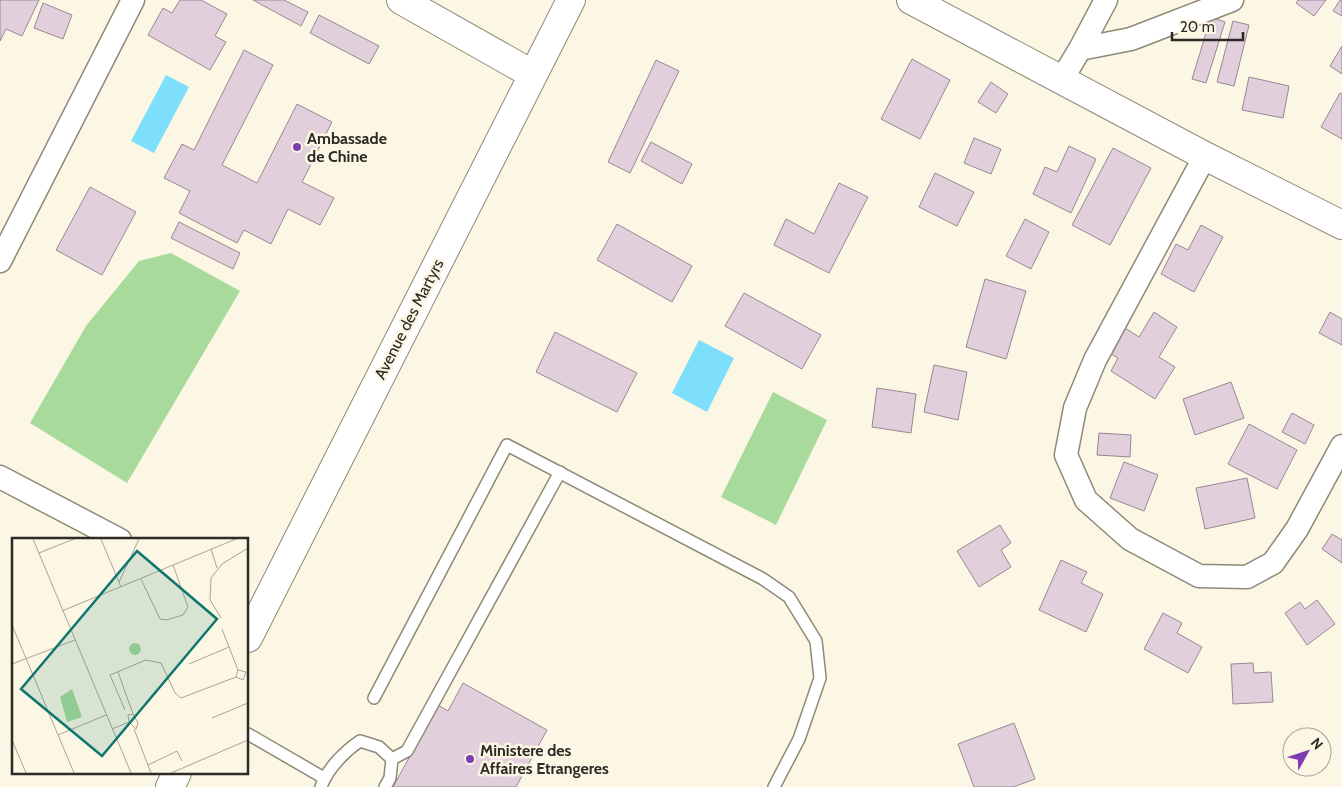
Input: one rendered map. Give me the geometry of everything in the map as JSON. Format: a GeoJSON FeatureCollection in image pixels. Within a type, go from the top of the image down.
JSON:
{"type":"FeatureCollection","features":[{"type":"Feature","properties":{"kind":"main road"},"geometry":{"type":"LineString","coordinates":[[401,0],[532,74]]}},
{"type":"Feature","properties":{"kind":"main road","name":"Avenue des Martyrs"},"geometry":{"type":"LineString","coordinates":[[249,633],[254,609],[570,0]]}},
{"type":"Feature","properties":{"kind":"main road"},"geometry":{"type":"LineString","coordinates":[[911,0],[1205,156],[1342,225]]}},
{"type":"Feature","properties":{"kind":"main road"},"geometry":{"type":"LineString","coordinates":[[170,787],[176,774]]}},
{"type":"Feature","properties":{"kind":"street"},"geometry":{"type":"LineString","coordinates":[[0,261],[133,0]]}},
{"type":"Feature","properties":{"kind":"street"},"geometry":{"type":"LineString","coordinates":[[1062,79],[1080,50],[1106,0]]}},
{"type":"Feature","properties":{"kind":"street"},"geometry":{"type":"LineString","coordinates":[[1080,50],[1131,39],[1232,0]]}},
{"type":"Feature","properties":{"kind":"street"},"geometry":{"type":"LineString","coordinates":[[1205,156],[1095,360],[1075,408],[1066,455],[1086,500],[1130,540],[1199,576],[1247,577],[1272,563],[1297,528],[1342,446]]}},
{"type":"Feature","properties":{"kind":"street"},"geometry":{"type":"LineString","coordinates":[[0,478],[116,538]]}},
{"type":"Feature","properties":{"kind":"lane"},"geometry":{"type":"LineString","coordinates":[[374,698],[507,445],[763,579],[789,597],[816,641],[820,678],[799,740],[774,787]]}},
{"type":"Feature","properties":{"kind":"lane"},"geometry":{"type":"LineString","coordinates":[[392,759],[407,751],[560,472]]}},
{"type":"Feature","properties":{"kind":"lane"},"geometry":{"type":"LineString","coordinates":[[249,735],[323,782],[349,748],[360,741],[379,747],[392,759]]}},
{"type":"Feature","properties":{"kind":"lane"},"geometry":{"type":"LineString","coordinates":[[385,787],[390,778],[392,759]]}},
{"type":"Feature","properties":{"kind":"green space"},"geometry":{"type":"Polygon","coordinates":[[[171,253],[240,291],[127,483],[30,423],[86,326],[139,261],[171,253]]]}},
{"type":"Feature","properties":{"kind":"green space"},"geometry":{"type":"Polygon","coordinates":[[[773,392],[827,420],[776,525],[721,497],[773,392]]]}},
{"type":"Feature","properties":{"kind":"water"},"geometry":{"type":"Polygon","coordinates":[[[166,75],[189,87],[154,153],[131,141],[166,75]]]}},
{"type":"Feature","properties":{"kind":"water"},"geometry":{"type":"Polygon","coordinates":[[[699,340],[734,358],[707,412],[672,393],[699,340]]]}},
{"type":"Feature","properties":{"kind":"building"},"geometry":{"type":"Polygon","coordinates":[[[0,0],[39,0],[22,36],[6,29],[0,41],[0,0]]]}},
{"type":"Feature","properties":{"kind":"building"},"geometry":{"type":"Polygon","coordinates":[[[180,0],[201,0],[227,14],[215,36],[226,42],[210,70],[148,35],[163,8],[172,13],[180,0]]]}},
{"type":"Feature","properties":{"kind":"building"},"geometry":{"type":"Polygon","coordinates":[[[253,0],[284,0],[308,12],[301,26],[253,0]]]}},
{"type":"Feature","properties":{"kind":"building"},"geometry":{"type":"Polygon","coordinates":[[[1298,0],[1326,0],[1314,16],[1296,3],[1298,0]]]}},
{"type":"Feature","properties":{"kind":"building"},"geometry":{"type":"Polygon","coordinates":[[[1340,0],[1342,0],[1342,16],[1333,11],[1340,0]]]}},
{"type":"Feature","properties":{"kind":"building"},"geometry":{"type":"Polygon","coordinates":[[[43,3],[72,15],[63,39],[34,28],[43,3]]]}},
{"type":"Feature","properties":{"kind":"building"},"geometry":{"type":"Polygon","coordinates":[[[319,15],[379,46],[369,64],[310,33],[319,15]]]}},
{"type":"Feature","properties":{"kind":"building"},"geometry":{"type":"Polygon","coordinates":[[[1211,17],[1225,22],[1206,83],[1192,79],[1211,17]]]}},
{"type":"Feature","properties":{"kind":"building"},"geometry":{"type":"Polygon","coordinates":[[[1233,21],[1249,25],[1234,86],[1217,82],[1233,21]]]}},
{"type":"Feature","properties":{"kind":"building"},"geometry":{"type":"Polygon","coordinates":[[[1342,46],[1342,74],[1330,66],[1342,46]]]}},
{"type":"Feature","properties":{"kind":"building","name":"Ambassade de Chine"},"geometry":{"type":"Polygon","coordinates":[[[244,50],[273,65],[222,165],[257,183],[297,104],[332,122],[302,182],[334,198],[320,225],[288,209],[271,244],[244,230],[237,243],[179,213],[190,191],[164,178],[182,144],[194,150],[244,50]]]}},
{"type":"Feature","properties":{"kind":"building"},"geometry":{"type":"Polygon","coordinates":[[[912,59],[950,80],[920,139],[881,119],[912,59]]]}},
{"type":"Feature","properties":{"kind":"building"},"geometry":{"type":"Polygon","coordinates":[[[656,60],[679,71],[630,173],[608,162],[656,60]]]}},
{"type":"Feature","properties":{"kind":"building"},"geometry":{"type":"Polygon","coordinates":[[[1249,77],[1289,86],[1283,118],[1242,110],[1249,77]]]}},
{"type":"Feature","properties":{"kind":"building"},"geometry":{"type":"Polygon","coordinates":[[[991,82],[1008,94],[996,113],[978,102],[991,82]]]}},
{"type":"Feature","properties":{"kind":"building"},"geometry":{"type":"Polygon","coordinates":[[[1340,93],[1342,94],[1342,139],[1321,127],[1340,93]]]}},
{"type":"Feature","properties":{"kind":"building"},"geometry":{"type":"Polygon","coordinates":[[[974,138],[1001,149],[991,174],[964,163],[974,138]]]}},
{"type":"Feature","properties":{"kind":"building"},"geometry":{"type":"Polygon","coordinates":[[[651,142],[692,164],[682,184],[641,161],[651,142]]]}},
{"type":"Feature","properties":{"kind":"building"},"geometry":{"type":"Polygon","coordinates":[[[1069,146],[1096,159],[1071,213],[1033,194],[1045,167],[1057,172],[1069,146]]]}},
{"type":"Feature","properties":{"kind":"building"},"geometry":{"type":"Polygon","coordinates":[[[1113,148],[1151,168],[1110,245],[1072,225],[1113,148]]]}},
{"type":"Feature","properties":{"kind":"building"},"geometry":{"type":"Polygon","coordinates":[[[935,173],[974,192],[957,226],[919,207],[935,173]]]}},
{"type":"Feature","properties":{"kind":"building"},"geometry":{"type":"Polygon","coordinates":[[[839,183],[868,197],[829,273],[774,245],[786,219],[814,234],[839,183]]]}},
{"type":"Feature","properties":{"kind":"building"},"geometry":{"type":"Polygon","coordinates":[[[90,187],[136,212],[102,275],[56,250],[90,187]]]}},
{"type":"Feature","properties":{"kind":"building"},"geometry":{"type":"Polygon","coordinates":[[[1025,219],[1049,232],[1031,269],[1006,256],[1025,219]]]}},
{"type":"Feature","properties":{"kind":"building"},"geometry":{"type":"Polygon","coordinates":[[[179,222],[240,253],[233,269],[171,238],[179,222]]]}},
{"type":"Feature","properties":{"kind":"building"},"geometry":{"type":"Polygon","coordinates":[[[617,224],[692,266],[672,302],[597,260],[617,224]]]}},
{"type":"Feature","properties":{"kind":"building"},"geometry":{"type":"Polygon","coordinates":[[[1201,225],[1223,237],[1194,292],[1161,274],[1176,244],[1188,250],[1201,225]]]}},
{"type":"Feature","properties":{"kind":"building"},"geometry":{"type":"Polygon","coordinates":[[[985,279],[1026,291],[1006,359],[966,347],[985,279]]]}},
{"type":"Feature","properties":{"kind":"building"},"geometry":{"type":"Polygon","coordinates":[[[744,293],[821,335],[802,369],[725,326],[744,293]]]}},
{"type":"Feature","properties":{"kind":"building"},"geometry":{"type":"Polygon","coordinates":[[[1154,312],[1177,327],[1159,357],[1175,367],[1155,399],[1111,371],[1118,358],[1106,351],[1122,326],[1139,337],[1154,312]]]}},
{"type":"Feature","properties":{"kind":"building"},"geometry":{"type":"Polygon","coordinates":[[[1330,312],[1342,319],[1342,345],[1319,333],[1330,312]]]}},
{"type":"Feature","properties":{"kind":"building"},"geometry":{"type":"Polygon","coordinates":[[[555,332],[637,373],[617,412],[536,372],[555,332]]]}},
{"type":"Feature","properties":{"kind":"building"},"geometry":{"type":"Polygon","coordinates":[[[934,365],[967,372],[958,420],[924,412],[934,365]]]}},
{"type":"Feature","properties":{"kind":"building"},"geometry":{"type":"Polygon","coordinates":[[[1231,382],[1244,418],[1195,435],[1183,399],[1231,382]]]}},
{"type":"Feature","properties":{"kind":"building"},"geometry":{"type":"Polygon","coordinates":[[[877,388],[916,394],[911,433],[872,427],[877,388]]]}},
{"type":"Feature","properties":{"kind":"building"},"geometry":{"type":"Polygon","coordinates":[[[1292,413],[1314,425],[1305,444],[1282,432],[1292,413]]]}},
{"type":"Feature","properties":{"kind":"building"},"geometry":{"type":"Polygon","coordinates":[[[1249,424],[1297,450],[1277,489],[1228,464],[1249,424]]]}},
{"type":"Feature","properties":{"kind":"building"},"geometry":{"type":"Polygon","coordinates":[[[1099,433],[1131,435],[1130,457],[1097,455],[1099,433]]]}},
{"type":"Feature","properties":{"kind":"building"},"geometry":{"type":"Polygon","coordinates":[[[1124,462],[1158,475],[1144,511],[1110,498],[1124,462]]]}},
{"type":"Feature","properties":{"kind":"building"},"geometry":{"type":"Polygon","coordinates":[[[1247,478],[1255,518],[1205,529],[1196,488],[1247,478]]]}},
{"type":"Feature","properties":{"kind":"building"},"geometry":{"type":"Polygon","coordinates":[[[1000,525],[1011,543],[1001,550],[1011,567],[979,587],[957,551],[1000,525]]]}},
{"type":"Feature","properties":{"kind":"building"},"geometry":{"type":"Polygon","coordinates":[[[1332,534],[1342,540],[1342,563],[1322,549],[1332,534]]]}},
{"type":"Feature","properties":{"kind":"building"},"geometry":{"type":"Polygon","coordinates":[[[1061,560],[1087,572],[1081,583],[1103,594],[1086,632],[1039,610],[1061,560]]]}},
{"type":"Feature","properties":{"kind":"building"},"geometry":{"type":"Polygon","coordinates":[[[1317,600],[1335,624],[1307,645],[1285,613],[1300,602],[1305,609],[1317,600]]]}},
{"type":"Feature","properties":{"kind":"building"},"geometry":{"type":"Polygon","coordinates":[[[1163,613],[1182,623],[1177,633],[1202,647],[1188,673],[1144,649],[1163,613]]]}},
{"type":"Feature","properties":{"kind":"building"},"geometry":{"type":"Polygon","coordinates":[[[1253,663],[1254,673],[1271,672],[1273,702],[1233,704],[1231,664],[1253,663]]]}},
{"type":"Feature","properties":{"kind":"building","name":"Ministere des Affaires Etrangeres"},"geometry":{"type":"Polygon","coordinates":[[[463,683],[547,730],[516,787],[393,787],[438,705],[448,711],[463,683]]]}},
{"type":"Feature","properties":{"kind":"building"},"geometry":{"type":"Polygon","coordinates":[[[1014,723],[1035,779],[1013,787],[974,787],[958,744],[1014,723]]]}},
{"type":"Feature","properties":{"kind":"place","name":"Ambassade de Chine"},"geometry":{"type":"Point","coordinates":[297,147]}},
{"type":"Feature","properties":{"kind":"place","name":"Ministere des Affaires Etrangeres"},"geometry":{"type":"Point","coordinates":[470,759]}}]}
